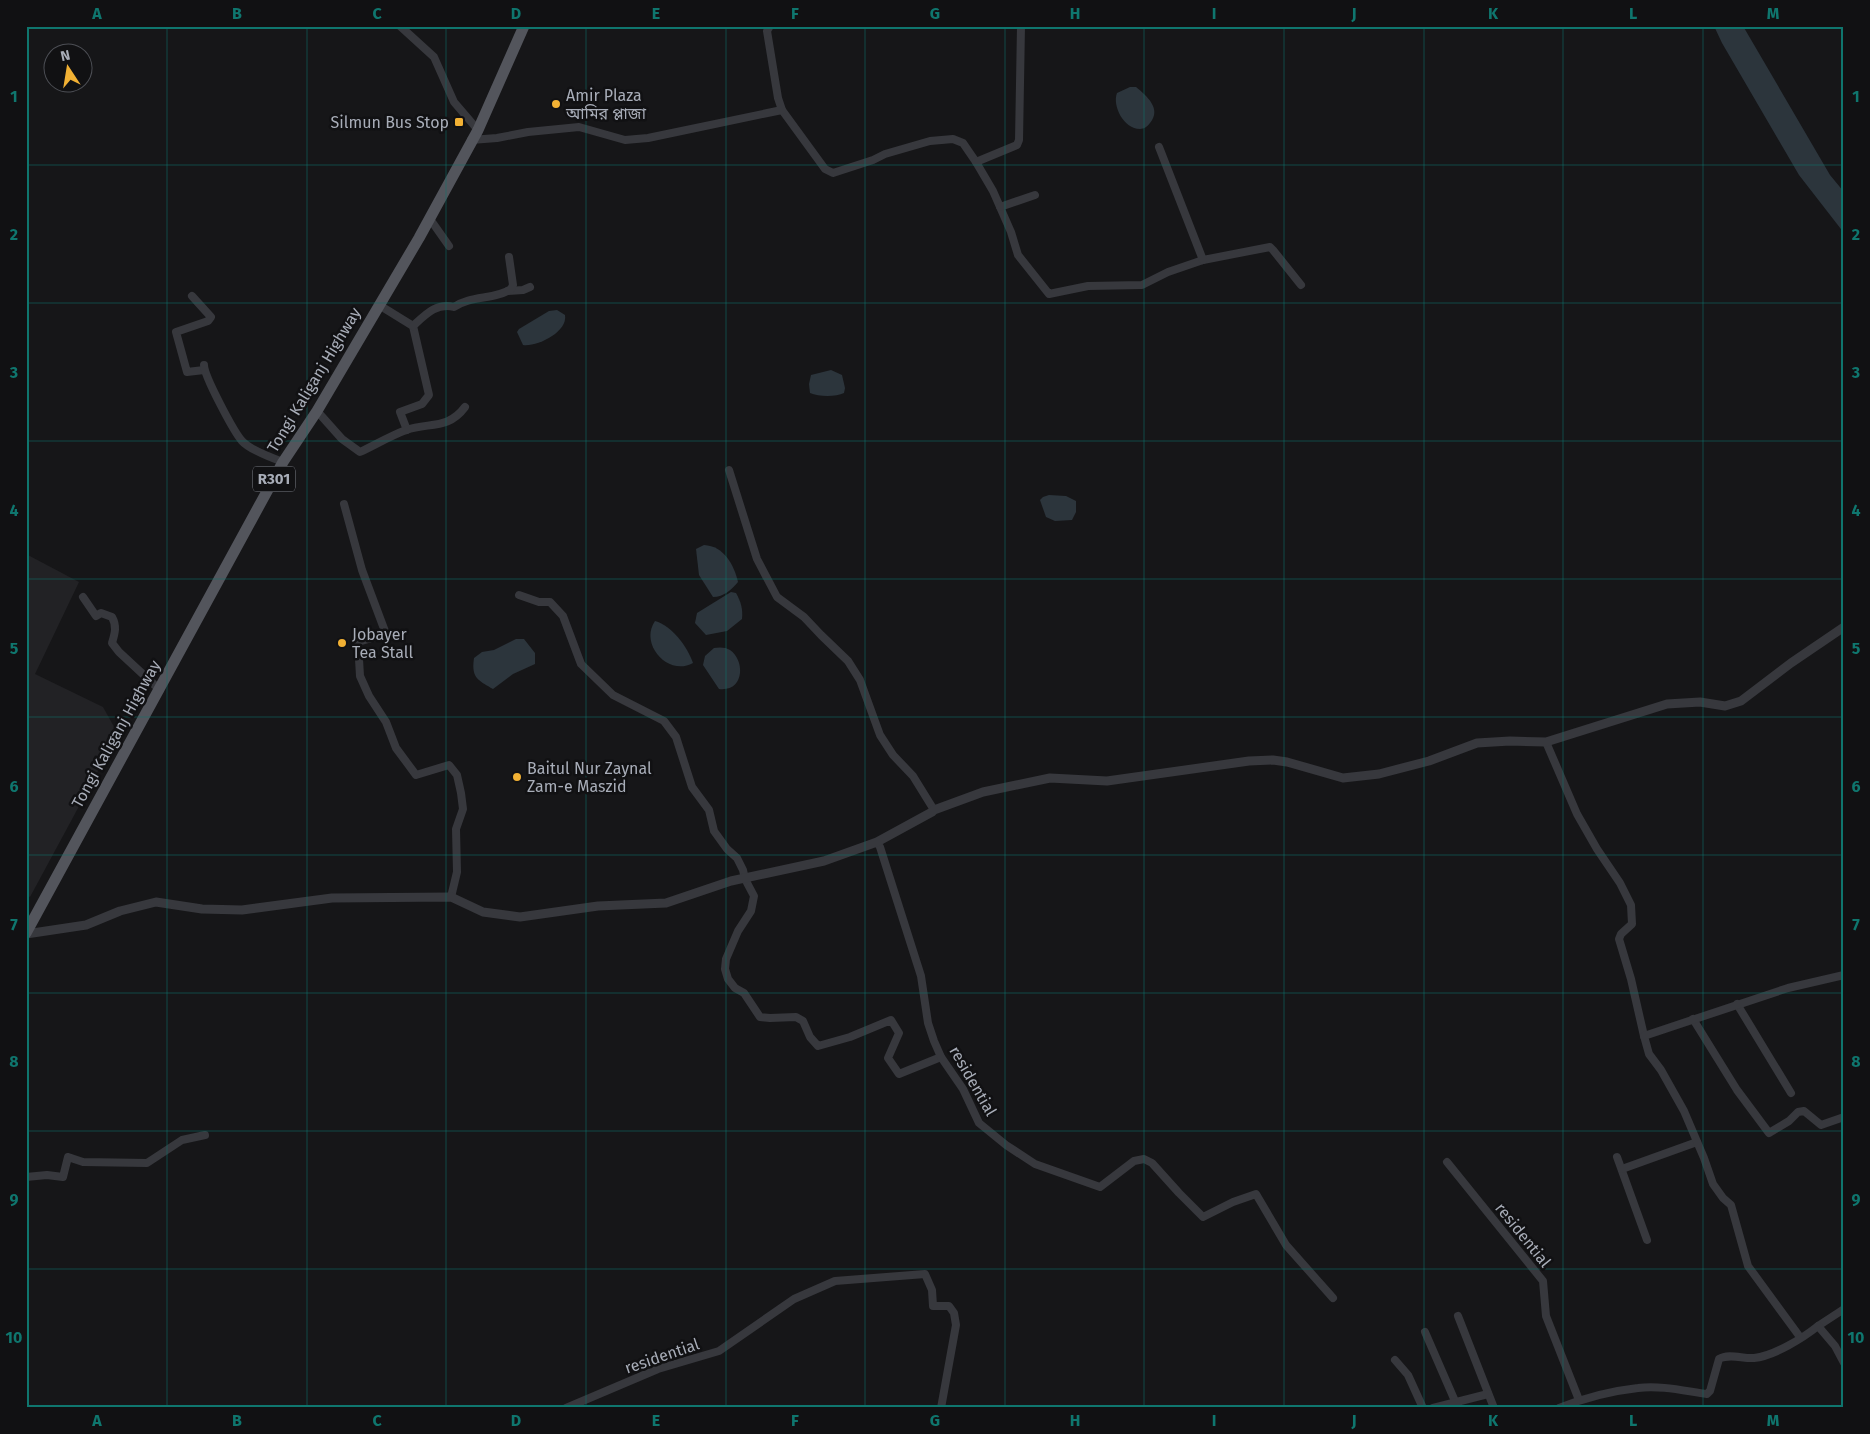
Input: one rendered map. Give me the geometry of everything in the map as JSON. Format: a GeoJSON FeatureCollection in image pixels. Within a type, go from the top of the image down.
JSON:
{"type":"FeatureCollection","features":[{"type":"Feature","properties":{"kind":"main road","name":"Tongi Kaliganj Highway"},"geometry":{"type":"LineString","coordinates":[[26,933],[283,462],[317,411],[430,219],[475,135],[524,26]]}},
{"type":"Feature","properties":{"kind":"street"},"geometry":{"type":"LineString","coordinates":[[400,26],[434,57],[454,102],[475,135],[496,138],[528,132],[579,127],[625,140],[648,138],[782,110]]}},
{"type":"Feature","properties":{"kind":"street"},"geometry":{"type":"LineString","coordinates":[[770,26],[767,32],[778,98],[782,110],[825,170],[833,173],[873,160],[885,154],[930,141],[954,139],[963,143],[993,191],[1018,255],[1049,294],[1088,286],[1142,284],[1168,272],[1203,260],[1270,247],[1301,285]]}},
{"type":"Feature","properties":{"kind":"street"},"geometry":{"type":"LineString","coordinates":[[976,162],[1017,145],[1019,140],[1021,26]]}},
{"type":"Feature","properties":{"kind":"street"},"geometry":{"type":"LineString","coordinates":[[1158,147],[1203,260]]}},
{"type":"Feature","properties":{"kind":"street"},"geometry":{"type":"LineString","coordinates":[[1000,208],[1035,195]]}},
{"type":"Feature","properties":{"kind":"street"},"geometry":{"type":"LineString","coordinates":[[430,219],[449,246]]}},
{"type":"Feature","properties":{"kind":"street"},"geometry":{"type":"LineString","coordinates":[[506,292],[513,285],[509,257]]}},
{"type":"Feature","properties":{"kind":"street"},"geometry":{"type":"LineString","coordinates":[[412,326],[435,307],[447,305],[454,307],[459,303],[478,298],[484,299],[530,287]]}},
{"type":"Feature","properties":{"kind":"street"},"geometry":{"type":"LineString","coordinates":[[192,296],[211,317],[208,321],[176,332],[187,372],[204,368],[242,442],[283,462]]}},
{"type":"Feature","properties":{"kind":"street"},"geometry":{"type":"LineString","coordinates":[[379,305],[412,326],[429,395],[422,404],[400,412],[407,430]]}},
{"type":"Feature","properties":{"kind":"street"},"geometry":{"type":"LineString","coordinates":[[317,411],[342,439],[360,452],[407,430],[434,425],[457,417],[465,407]]}},
{"type":"Feature","properties":{"kind":"street"},"geometry":{"type":"LineString","coordinates":[[729,470],[757,559],[777,596],[804,616],[848,661],[860,680],[880,735],[893,755],[913,776],[934,810]]}},
{"type":"Feature","properties":{"kind":"street"},"geometry":{"type":"LineString","coordinates":[[344,504],[362,570],[386,634],[358,642],[360,676],[369,696],[386,722],[396,748],[416,775],[449,765],[456,775],[461,793],[463,809],[456,828],[457,872],[451,897]]}},
{"type":"Feature","properties":{"kind":"street"},"geometry":{"type":"LineString","coordinates":[[519,595],[539,602],[550,602],[563,616],[581,664],[613,694],[664,721],[676,737],[692,787],[710,810],[714,831],[727,849],[737,858],[754,896],[751,911],[738,931],[726,959],[725,969],[728,979],[735,988],[744,993],[760,1017],[796,1017],[803,1021],[810,1037],[818,1046],[850,1037],[891,1020],[898,1032],[888,1058],[899,1074],[941,1057]]}},
{"type":"Feature","properties":{"kind":"street"},"geometry":{"type":"LineString","coordinates":[[84,597],[96,616],[101,613],[112,617],[116,631],[112,643],[118,652],[160,690]]}},
{"type":"Feature","properties":{"kind":"street"},"geometry":{"type":"LineString","coordinates":[[26,933],[86,925],[120,911],[156,902],[202,909],[242,910],[332,898],[451,897],[483,912],[520,917],[598,906],[666,903],[732,881],[824,861],[877,842],[934,810],[983,792],[1050,778],[1107,781],[1235,763],[1273,760],[1287,762],[1343,778],[1379,774],[1421,763],[1477,743],[1510,740],[1546,742],[1667,704],[1700,702],[1724,706],[1740,701],[1790,663],[1844,627]]}},
{"type":"Feature","properties":{"kind":"street"},"geometry":{"type":"LineString","coordinates":[[1546,742],[1576,814],[1620,883],[1630,906],[1632,924],[1621,934],[1619,939],[1649,1054],[1661,1070],[1684,1111],[1713,1184],[1722,1198],[1731,1205],[1748,1266],[1800,1337]]}},
{"type":"Feature","properties":{"kind":"street","name":"residential"},"geometry":{"type":"LineString","coordinates":[[877,842],[921,976],[928,1023],[941,1057],[963,1089],[979,1124],[1006,1145],[1036,1164],[1100,1187],[1134,1160],[1139,1158],[1152,1162],[1203,1217],[1233,1202],[1256,1194],[1286,1245],[1333,1298]]}},
{"type":"Feature","properties":{"kind":"street"},"geometry":{"type":"LineString","coordinates":[[1644,1036],[1788,988],[1844,974]]}},
{"type":"Feature","properties":{"kind":"street"},"geometry":{"type":"LineString","coordinates":[[1737,1004],[1791,1093]]}},
{"type":"Feature","properties":{"kind":"street"},"geometry":{"type":"LineString","coordinates":[[1693,1019],[1727,1075],[1770,1134],[1789,1121],[1798,1112],[1804,1111],[1821,1125],[1844,1117]]}},
{"type":"Feature","properties":{"kind":"street"},"geometry":{"type":"LineString","coordinates":[[26,1177],[47,1175],[63,1177],[68,1158],[82,1162],[147,1163],[182,1140],[205,1135]]}},
{"type":"Feature","properties":{"kind":"street"},"geometry":{"type":"LineString","coordinates":[[1622,1169],[1697,1142]]}},
{"type":"Feature","properties":{"kind":"street"},"geometry":{"type":"LineString","coordinates":[[1617,1157],[1647,1240]]}},
{"type":"Feature","properties":{"kind":"street","name":"residential"},"geometry":{"type":"LineString","coordinates":[[1447,1162],[1543,1281],[1546,1316],[1579,1400]]}},
{"type":"Feature","properties":{"kind":"street","name":"residential"},"geometry":{"type":"LineString","coordinates":[[566,1408],[658,1369],[719,1351],[794,1299],[835,1281],[925,1274],[932,1290],[933,1306],[950,1306],[954,1313],[956,1325],[941,1408]]}},
{"type":"Feature","properties":{"kind":"street"},"geometry":{"type":"LineString","coordinates":[[1559,1408],[1579,1400],[1639,1388],[1707,1394],[1710,1391],[1719,1359],[1723,1357],[1753,1358],[1769,1355],[1810,1332],[1844,1309]]}},
{"type":"Feature","properties":{"kind":"street"},"geometry":{"type":"LineString","coordinates":[[1458,1316],[1494,1408]]}},
{"type":"Feature","properties":{"kind":"street"},"geometry":{"type":"LineString","coordinates":[[1818,1326],[1835,1346],[1844,1362]]}},
{"type":"Feature","properties":{"kind":"street"},"geometry":{"type":"LineString","coordinates":[[1425,1332],[1457,1405]]}},
{"type":"Feature","properties":{"kind":"street"},"geometry":{"type":"LineString","coordinates":[[1395,1360],[1408,1375],[1423,1408]]}},
{"type":"Feature","properties":{"kind":"street"},"geometry":{"type":"LineString","coordinates":[[1433,1408],[1457,1405],[1488,1394]]}},
{"type":"Feature","properties":{"kind":"shaded area"},"geometry":{"type":"Polygon","coordinates":[[[1714,26],[1743,26],[1830,175],[1844,192],[1844,233],[1799,175],[1714,26]]]}},
{"type":"Feature","properties":{"kind":"shaded area"},"geometry":{"type":"Polygon","coordinates":[[[1130,87],[1136,87],[1152,103],[1154,108],[1153,118],[1148,125],[1140,129],[1134,128],[1124,121],[1116,104],[1117,93],[1130,87]]]}},
{"type":"Feature","properties":{"kind":"shaded area"},"geometry":{"type":"Polygon","coordinates":[[[557,310],[565,315],[562,327],[543,341],[536,344],[523,345],[517,332],[519,329],[549,311],[557,310]]]}},
{"type":"Feature","properties":{"kind":"shaded area"},"geometry":{"type":"Polygon","coordinates":[[[831,370],[842,375],[845,388],[844,393],[827,396],[810,393],[811,375],[831,370]]]}},
{"type":"Feature","properties":{"kind":"shaded area"},"geometry":{"type":"Polygon","coordinates":[[[1049,495],[1066,496],[1076,501],[1076,512],[1072,520],[1055,521],[1046,517],[1040,500],[1049,495]]]}},
{"type":"Feature","properties":{"kind":"shaded area"},"geometry":{"type":"Polygon","coordinates":[[[704,545],[717,549],[727,558],[731,563],[738,582],[721,596],[713,597],[699,575],[696,549],[704,545]]]}},
{"type":"Feature","properties":{"kind":"shaded area"},"geometry":{"type":"Polygon","coordinates":[[[26,554],[79,582],[35,674],[103,707],[118,734],[30,897],[26,895],[26,554]]]}},
{"type":"Feature","properties":{"kind":"shaded area"},"geometry":{"type":"Polygon","coordinates":[[[731,592],[736,593],[739,599],[742,619],[727,631],[706,635],[695,623],[697,613],[731,592]]]}},
{"type":"Feature","properties":{"kind":"shaded area"},"geometry":{"type":"Polygon","coordinates":[[[655,621],[673,632],[687,650],[693,663],[684,666],[674,666],[659,656],[653,648],[651,639],[651,630],[655,621]]]}},
{"type":"Feature","properties":{"kind":"shaded area"},"geometry":{"type":"Polygon","coordinates":[[[516,639],[524,639],[535,653],[535,664],[513,674],[493,689],[480,681],[475,674],[474,658],[482,652],[494,650],[516,639]]]}},
{"type":"Feature","properties":{"kind":"shaded area"},"geometry":{"type":"Polygon","coordinates":[[[714,648],[728,649],[735,655],[738,661],[740,674],[738,681],[728,689],[719,689],[703,665],[705,656],[714,648]]]}},
{"type":"Feature","properties":{"kind":"place","name":"Amir Plaza আমির প্লাজা"},"geometry":{"type":"Point","coordinates":[556,104]}},
{"type":"Feature","properties":{"kind":"place","name":"Silmun Bus Stop"},"geometry":{"type":"Point","coordinates":[459,122]}},
{"type":"Feature","properties":{"kind":"place","name":"Jobayer Tea Stall"},"geometry":{"type":"Point","coordinates":[342,643]}},
{"type":"Feature","properties":{"kind":"place","name":"Baitul Nur Zaynal Zam-e Maszid"},"geometry":{"type":"Point","coordinates":[517,777]}}]}
